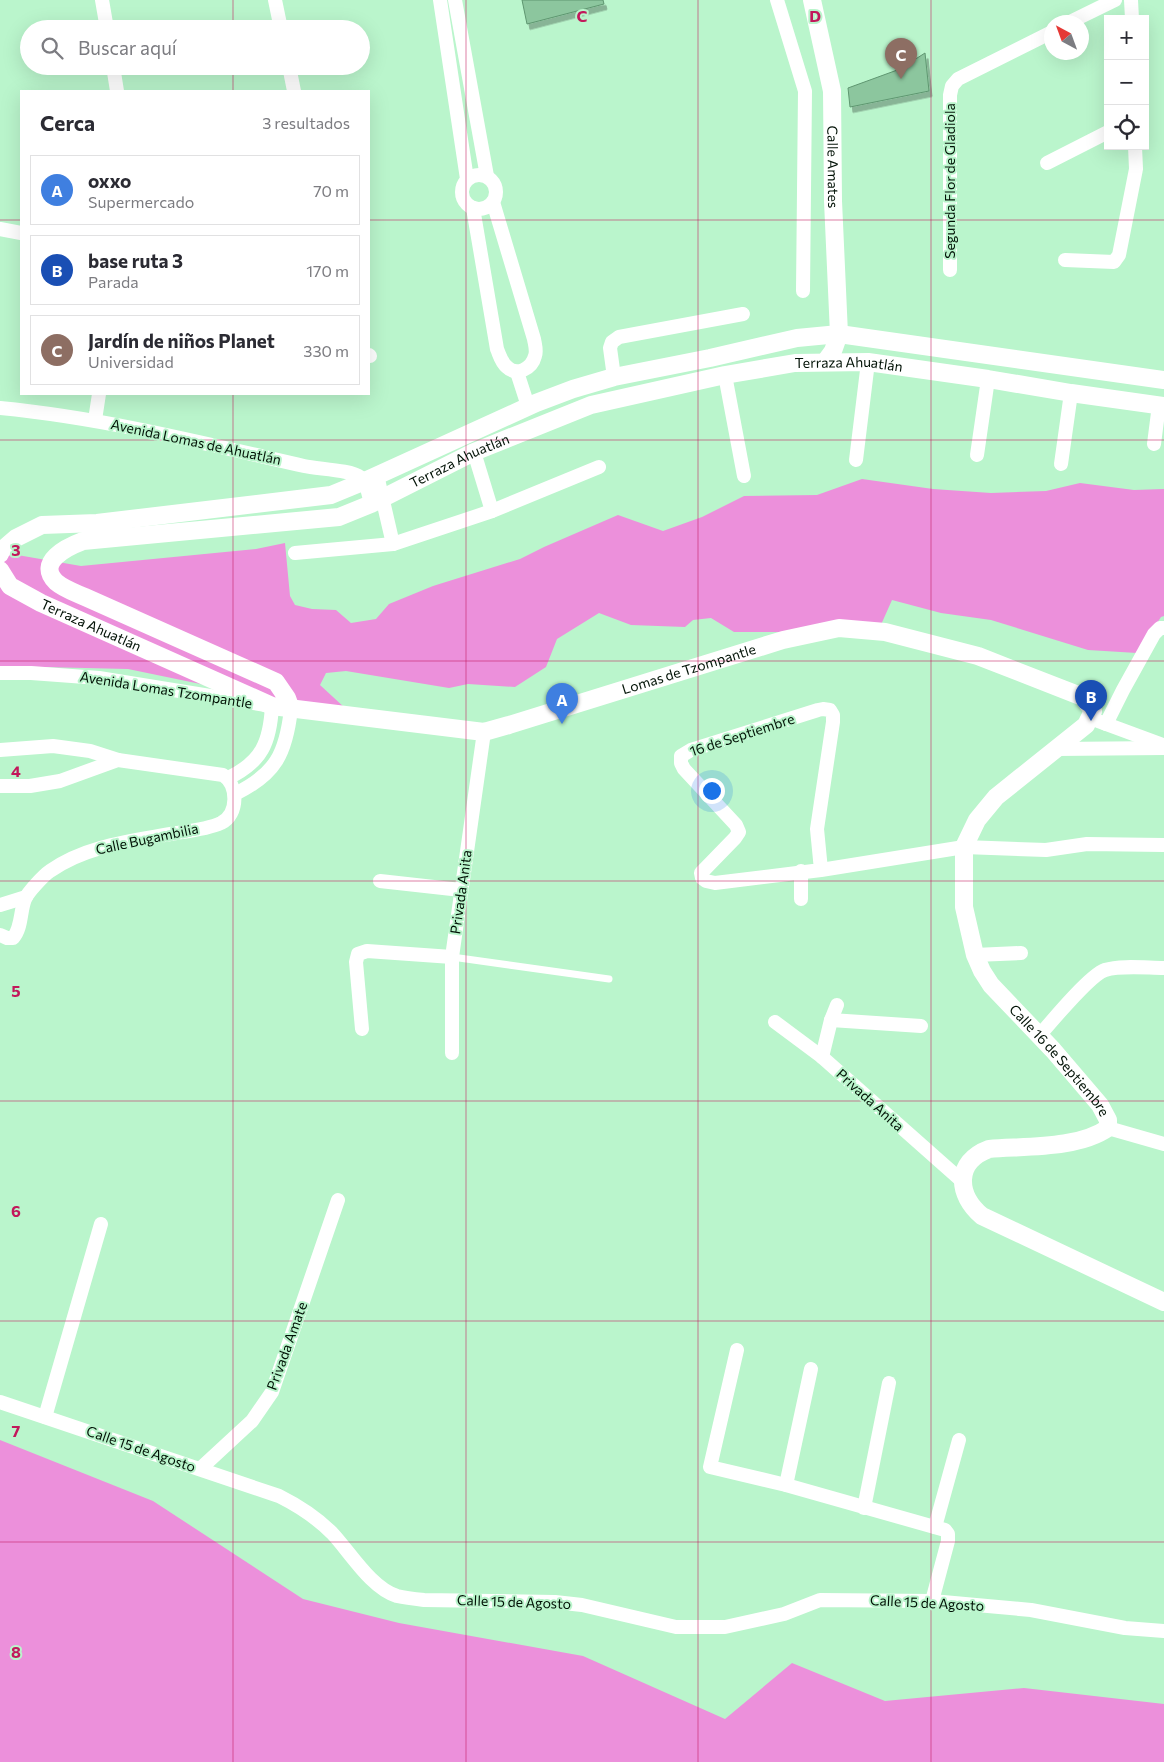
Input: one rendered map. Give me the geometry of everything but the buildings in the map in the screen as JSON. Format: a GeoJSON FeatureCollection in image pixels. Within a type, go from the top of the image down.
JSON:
{"type":"FeatureCollection","features":[{"type":"Feature","properties":{"kind":"street"},"geometry":{"type":"LineString","coordinates":[[102,0],[105,20]]}},
{"type":"Feature","properties":{"kind":"street"},"geometry":{"type":"LineString","coordinates":[[275,0],[279,20]]}},
{"type":"Feature","properties":{"kind":"street"},"geometry":{"type":"LineString","coordinates":[[440,0],[467,179],[462,195],[464,201],[473,208],[484,209],[493,202],[496,198],[496,187],[491,178],[476,175],[467,179]]}},
{"type":"Feature","properties":{"kind":"street"},"geometry":{"type":"LineString","coordinates":[[454,0],[486,176]]}},
{"type":"Feature","properties":{"kind":"street"},"geometry":{"type":"LineString","coordinates":[[777,0],[805,91],[804,290]]}},
{"type":"Feature","properties":{"kind":"street","name":"Calle Amates"},"geometry":{"type":"LineString","coordinates":[[812,0],[832,91],[833,201],[839,334]]}},
{"type":"Feature","properties":{"kind":"street"},"geometry":{"type":"LineString","coordinates":[[1084,15],[1115,0]]}},
{"type":"Feature","properties":{"kind":"street"},"geometry":{"type":"LineString","coordinates":[[1131,0],[1132,15]]}},
{"type":"Feature","properties":{"kind":"street","name":"Segunda Flor de Gladiola"},"geometry":{"type":"LineString","coordinates":[[950,270],[950,95],[952,86],[958,79],[1044,36]]}},
{"type":"Feature","properties":{"kind":"street"},"geometry":{"type":"LineString","coordinates":[[114,75],[117,90]]}},
{"type":"Feature","properties":{"kind":"street"},"geometry":{"type":"LineString","coordinates":[[291,75],[294,90]]}},
{"type":"Feature","properties":{"kind":"street"},"geometry":{"type":"LineString","coordinates":[[1047,162],[1104,134]]}},
{"type":"Feature","properties":{"kind":"street"},"geometry":{"type":"LineString","coordinates":[[1065,260],[1114,262],[1119,254],[1136,169],[1135,150]]}},
{"type":"Feature","properties":{"kind":"street"},"geometry":{"type":"LineString","coordinates":[[473,208],[497,349],[506,367],[511,370],[521,371],[533,360],[536,354],[534,340],[493,202]]}},
{"type":"Feature","properties":{"kind":"street"},"geometry":{"type":"LineString","coordinates":[[0,229],[20,233]]}},
{"type":"Feature","properties":{"kind":"street"},"geometry":{"type":"LineString","coordinates":[[614,377],[610,348],[612,342],[619,337],[743,314]]}},
{"type":"Feature","properties":{"kind":"street"},"geometry":{"type":"LineString","coordinates":[[825,362],[833,351],[839,334]]}},
{"type":"Feature","properties":{"kind":"street","name":"Terraza Ahuatlán"},"geometry":{"type":"LineString","coordinates":[[0,554],[16,538],[42,525],[98,523],[331,494],[572,389],[614,377],[797,338],[839,334],[1164,380]]}},
{"type":"Feature","properties":{"kind":"street"},"geometry":{"type":"LineString","coordinates":[[795,363],[793,353],[797,338]]}},
{"type":"Feature","properties":{"kind":"street"},"geometry":{"type":"LineString","coordinates":[[856,460],[868,362]]}},
{"type":"Feature","properties":{"kind":"street","name":"Terraza Ahuatlán"},"geometry":{"type":"LineString","coordinates":[[291,709],[287,698],[276,682],[57,583],[50,570],[54,556],[69,546],[82,541],[339,517],[377,501],[474,452],[591,405],[725,375],[795,363],[868,362],[988,378],[1071,393],[1162,405]]}},
{"type":"Feature","properties":{"kind":"street"},"geometry":{"type":"LineString","coordinates":[[521,371],[532,405]]}},
{"type":"Feature","properties":{"kind":"street"},"geometry":{"type":"LineString","coordinates":[[725,375],[744,476]]}},
{"type":"Feature","properties":{"kind":"street"},"geometry":{"type":"LineString","coordinates":[[978,456],[988,378]]}},
{"type":"Feature","properties":{"kind":"street"},"geometry":{"type":"LineString","coordinates":[[1062,464],[1071,393]]}},
{"type":"Feature","properties":{"kind":"street"},"geometry":{"type":"LineString","coordinates":[[95,420],[99,395]]}},
{"type":"Feature","properties":{"kind":"street"},"geometry":{"type":"LineString","coordinates":[[1154,444],[1162,405]]}},
{"type":"Feature","properties":{"kind":"street","name":"Avenida Lomas de Ahuatlán"},"geometry":{"type":"LineString","coordinates":[[0,409],[95,420],[319,469],[352,474],[361,478],[370,478]]}},
{"type":"Feature","properties":{"kind":"street"},"geometry":{"type":"LineString","coordinates":[[474,452],[492,510]]}},
{"type":"Feature","properties":{"kind":"street"},"geometry":{"type":"LineString","coordinates":[[295,554],[393,544],[492,510],[599,467]]}},
{"type":"Feature","properties":{"kind":"street"},"geometry":{"type":"LineString","coordinates":[[370,478],[393,544]]}},
{"type":"Feature","properties":{"kind":"street","name":"Terraza Ahuatlán"},"geometry":{"type":"LineString","coordinates":[[0,570],[10,586],[272,706]]}},
{"type":"Feature","properties":{"kind":"street","name":"Lomas de Tzompantle"},"geometry":{"type":"LineString","coordinates":[[272,706],[484,732],[784,640],[839,628],[852,628],[885,632],[978,656],[1083,697],[1097,718]]}},
{"type":"Feature","properties":{"kind":"street"},"geometry":{"type":"LineString","coordinates":[[1164,628],[1160,628],[1154,634],[1123,690],[1097,718],[1164,747]]}},
{"type":"Feature","properties":{"kind":"street","name":"Avenida Lomas Tzompantle"},"geometry":{"type":"LineString","coordinates":[[0,673],[99,678],[272,706]]}},
{"type":"Feature","properties":{"kind":"street"},"geometry":{"type":"LineString","coordinates":[[232,787],[241,772],[252,764],[261,753],[267,741],[271,727],[272,706]]}},
{"type":"Feature","properties":{"kind":"street"},"geometry":{"type":"LineString","coordinates":[[232,787],[250,787],[264,777],[275,764],[283,749],[288,733],[291,709]]}},
{"type":"Feature","properties":{"kind":"street","name":"16 de Septiembre"},"geometry":{"type":"LineString","coordinates":[[821,870],[817,829],[833,722],[833,715],[830,710],[818,710],[685,752],[681,756],[681,763],[684,769],[736,826],[738,832],[735,838],[701,873],[702,878],[706,881],[715,883],[821,870],[964,846],[1046,850],[1087,844],[1164,845]]}},
{"type":"Feature","properties":{"kind":"street","name":"Calle 16 de Septiembre"},"geometry":{"type":"LineString","coordinates":[[962,1181],[965,1168],[970,1160],[979,1153],[989,1149],[1074,1143],[1099,1135],[1108,1128],[1108,1120],[1100,1105],[1053,1050],[991,985],[975,955],[964,907],[964,846],[977,820],[996,798],[1097,718]]}},
{"type":"Feature","properties":{"kind":"street","name":"Privada Anita"},"geometry":{"type":"LineString","coordinates":[[452,1053],[452,957],[484,732]]}},
{"type":"Feature","properties":{"kind":"street"},"geometry":{"type":"LineString","coordinates":[[0,750],[53,746],[90,751],[118,760],[223,775],[232,787]]}},
{"type":"Feature","properties":{"kind":"street"},"geometry":{"type":"LineString","coordinates":[[1056,749],[1164,747]]}},
{"type":"Feature","properties":{"kind":"street"},"geometry":{"type":"LineString","coordinates":[[0,786],[30,786],[60,781],[118,760]]}},
{"type":"Feature","properties":{"kind":"street","name":"Calle Bugambilia"},"geometry":{"type":"LineString","coordinates":[[0,934],[7,938],[13,938],[18,933],[26,897],[48,873],[63,862],[82,853],[117,844],[190,831],[221,823],[232,810],[232,787]]}},
{"type":"Feature","properties":{"kind":"street"},"geometry":{"type":"LineString","coordinates":[[801,871],[801,900]]}},
{"type":"Feature","properties":{"kind":"street"},"geometry":{"type":"LineString","coordinates":[[380,881],[461,890]]}},
{"type":"Feature","properties":{"kind":"street"},"geometry":{"type":"LineString","coordinates":[[0,905],[26,897]]}},
{"type":"Feature","properties":{"kind":"street"},"geometry":{"type":"LineString","coordinates":[[362,1029],[356,962],[358,954],[367,951],[452,957]]}},
{"type":"Feature","properties":{"kind":"street"},"geometry":{"type":"LineString","coordinates":[[975,955],[1021,953]]}},
{"type":"Feature","properties":{"kind":"street"},"geometry":{"type":"LineString","coordinates":[[1038,1036],[1090,980],[1104,970],[1117,968],[1164,968]]}},
{"type":"Feature","properties":{"kind":"street"},"geometry":{"type":"LineString","coordinates":[[822,1057],[831,1020],[837,1005]]}},
{"type":"Feature","properties":{"kind":"street"},"geometry":{"type":"LineString","coordinates":[[831,1020],[921,1026]]}},
{"type":"Feature","properties":{"kind":"street","name":"Privada Anita"},"geometry":{"type":"LineString","coordinates":[[775,1022],[822,1057],[962,1181]]}},
{"type":"Feature","properties":{"kind":"street"},"geometry":{"type":"LineString","coordinates":[[1108,1128],[1164,1144]]}},
{"type":"Feature","properties":{"kind":"street"},"geometry":{"type":"LineString","coordinates":[[962,1181],[967,1200],[982,1216],[1164,1302]]}},
{"type":"Feature","properties":{"kind":"street","name":"Privada Amate"},"geometry":{"type":"LineString","coordinates":[[200,1469],[252,1421],[272,1392],[338,1200]]}},
{"type":"Feature","properties":{"kind":"street"},"geometry":{"type":"LineString","coordinates":[[45,1416],[101,1224]]}},
{"type":"Feature","properties":{"kind":"street"},"geometry":{"type":"LineString","coordinates":[[737,1350],[710,1467],[786,1485],[945,1530],[948,1534],[948,1541],[932,1601]]}},
{"type":"Feature","properties":{"kind":"street"},"geometry":{"type":"LineString","coordinates":[[786,1485],[811,1369]]}},
{"type":"Feature","properties":{"kind":"street"},"geometry":{"type":"LineString","coordinates":[[864,1508],[889,1383]]}},
{"type":"Feature","properties":{"kind":"street","name":"Calle 15 de Agosto"},"geometry":{"type":"LineString","coordinates":[[0,1402],[279,1496],[310,1513],[333,1534],[382,1589],[396,1596],[424,1600],[555,1602],[582,1605],[676,1626],[724,1627],[784,1614],[820,1600],[932,1601],[1031,1610],[1125,1628],[1164,1631]]}},
{"type":"Feature","properties":{"kind":"street"},"geometry":{"type":"LineString","coordinates":[[935,1527],[958,1440]]}},
{"type":"Feature","properties":{"kind":"lane"},"geometry":{"type":"LineString","coordinates":[[452,957],[609,979]]}},
{"type":"Feature","properties":{"kind":"shaded area"},"geometry":{"type":"Polygon","coordinates":[[[862,479],[933,489],[991,493],[1046,491],[1080,483],[1134,490],[1164,489],[1164,616],[1161,617],[1137,653],[1088,650],[991,620],[941,613],[892,600],[880,627],[789,632],[734,632],[711,618],[693,620],[685,627],[631,625],[599,613],[557,639],[546,667],[515,687],[468,684],[449,688],[346,671],[326,673],[320,685],[345,708],[317,708],[128,669],[0,666],[0,552],[81,566],[256,549],[285,543],[290,596],[295,605],[312,609],[336,610],[351,623],[376,619],[389,604],[433,586],[520,559],[618,515],[663,531],[702,517],[744,496],[817,495],[862,479]]]}},
{"type":"Feature","properties":{"kind":"shaded area"},"geometry":{"type":"Polygon","coordinates":[[[0,1440],[153,1501],[303,1599],[399,1623],[583,1656],[725,1719],[792,1663],[885,1701],[1024,1688],[1164,1704],[1164,1762],[0,1762],[0,1440]]]}},
{"type":"Feature","properties":{"kind":"place","name":"Jardín de niños Planet"},"geometry":{"type":"Point","coordinates":[901,79]}},
{"type":"Feature","properties":{"kind":"place","name":"base ruta 3"},"geometry":{"type":"Point","coordinates":[1091,721]}},
{"type":"Feature","properties":{"kind":"place","name":"oxxo"},"geometry":{"type":"Point","coordinates":[562,724]}}]}
